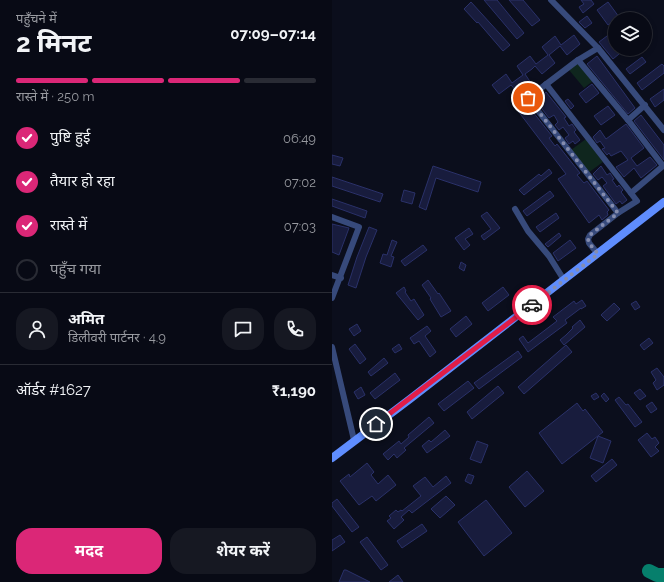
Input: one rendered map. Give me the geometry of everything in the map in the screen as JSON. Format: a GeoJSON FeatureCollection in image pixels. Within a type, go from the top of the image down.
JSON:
{"type":"FeatureCollection","features":[{"type":"Feature","properties":{"kind":"street"},"geometry":{"type":"LineString","coordinates":[[551,0],[598,48],[664,130]]}},
{"type":"Feature","properties":{"kind":"street"},"geometry":{"type":"LineString","coordinates":[[598,48],[578,60],[528,98],[618,213]]}},
{"type":"Feature","properties":{"kind":"street"},"geometry":{"type":"LineString","coordinates":[[578,60],[628,120],[663,166],[630,193]]}},
{"type":"Feature","properties":{"kind":"street"},"geometry":{"type":"LineString","coordinates":[[546,84],[637,201],[618,213],[590,235],[588,239],[589,243],[598,254]]}},
{"type":"Feature","properties":{"kind":"street"},"geometry":{"type":"LineString","coordinates":[[628,120],[645,105]]}},
{"type":"Feature","properties":{"kind":"street"},"geometry":{"type":"LineString","coordinates":[[332,458],[664,202]]}},
{"type":"Feature","properties":{"kind":"street"},"geometry":{"type":"LineString","coordinates":[[515,209],[528,231],[548,256],[564,280]]}},
{"type":"Feature","properties":{"kind":"street"},"geometry":{"type":"LineString","coordinates":[[332,217],[359,227],[341,278],[332,298]]}},
{"type":"Feature","properties":{"kind":"street"},"geometry":{"type":"LineString","coordinates":[[332,275],[341,278]]}},
{"type":"Feature","properties":{"kind":"street"},"geometry":{"type":"LineString","coordinates":[[332,347],[354,440]]}},
{"type":"Feature","properties":{"kind":"green space"},"geometry":{"type":"Polygon","coordinates":[[[578,63],[593,81],[584,88],[569,70],[578,63]]]}},
{"type":"Feature","properties":{"kind":"green space"},"geometry":{"type":"Polygon","coordinates":[[[586,139],[603,162],[588,173],[571,150],[586,139]]]}},
{"type":"Feature","properties":{"kind":"building"},"geometry":{"type":"Polygon","coordinates":[[[484,0],[497,0],[524,33],[517,39],[484,0]]]}},
{"type":"Feature","properties":{"kind":"building"},"geometry":{"type":"Polygon","coordinates":[[[509,0],[523,0],[540,20],[532,26],[509,0]]]}},
{"type":"Feature","properties":{"kind":"building"},"geometry":{"type":"Polygon","coordinates":[[[581,0],[591,0],[594,4],[583,13],[579,7],[584,4],[581,0]]]}},
{"type":"Feature","properties":{"kind":"building"},"geometry":{"type":"Polygon","coordinates":[[[471,2],[510,45],[503,51],[478,22],[477,23],[464,9],[471,2]]]}},
{"type":"Feature","properties":{"kind":"building"},"geometry":{"type":"Polygon","coordinates":[[[608,2],[615,12],[608,12],[608,25],[597,10],[608,2]]]}},
{"type":"Feature","properties":{"kind":"building"},"geometry":{"type":"Polygon","coordinates":[[[587,16],[592,23],[585,28],[579,22],[587,16]]]}},
{"type":"Feature","properties":{"kind":"building"},"geometry":{"type":"Polygon","coordinates":[[[574,35],[580,44],[567,55],[560,46],[549,55],[555,63],[542,74],[535,66],[525,74],[531,83],[518,93],[511,85],[499,94],[492,85],[506,74],[512,83],[523,75],[517,66],[530,56],[536,64],[548,55],[542,47],[555,36],[561,45],[574,35]]]}},
{"type":"Feature","properties":{"kind":"building"},"geometry":{"type":"Polygon","coordinates":[[[608,35],[608,53],[599,42],[608,35]]]}},
{"type":"Feature","properties":{"kind":"building"},"geometry":{"type":"Polygon","coordinates":[[[597,56],[635,108],[628,114],[587,64],[597,56]]]}},
{"type":"Feature","properties":{"kind":"building"},"geometry":{"type":"Polygon","coordinates":[[[642,57],[646,62],[630,74],[626,69],[642,57]]]}},
{"type":"Feature","properties":{"kind":"building"},"geometry":{"type":"Polygon","coordinates":[[[662,64],[664,66],[664,73],[642,90],[637,83],[662,64]]]}},
{"type":"Feature","properties":{"kind":"building"},"geometry":{"type":"Polygon","coordinates":[[[592,84],[599,93],[586,103],[579,94],[592,84]]]}},
{"type":"Feature","properties":{"kind":"building"},"geometry":{"type":"Polygon","coordinates":[[[664,89],[664,100],[655,107],[650,99],[664,89]]]}},
{"type":"Feature","properties":{"kind":"building"},"geometry":{"type":"Polygon","coordinates":[[[546,92],[566,117],[564,118],[569,126],[572,124],[576,130],[574,132],[580,140],[575,144],[573,141],[569,144],[565,138],[569,135],[563,127],[559,130],[555,125],[558,122],[554,115],[549,118],[536,101],[546,92]]]}},
{"type":"Feature","properties":{"kind":"building"},"geometry":{"type":"Polygon","coordinates":[[[568,99],[574,106],[571,109],[565,101],[568,99]]]}},
{"type":"Feature","properties":{"kind":"building"},"geometry":{"type":"Polygon","coordinates":[[[608,106],[615,115],[601,125],[594,116],[608,106]]]}},
{"type":"Feature","properties":{"kind":"building"},"geometry":{"type":"Polygon","coordinates":[[[523,107],[525,110],[529,107],[552,136],[549,138],[555,146],[557,144],[580,173],[577,175],[584,183],[587,181],[609,210],[607,212],[608,215],[602,220],[599,215],[589,223],[558,179],[566,174],[518,111],[523,107]]]}},
{"type":"Feature","properties":{"kind":"building"},"geometry":{"type":"Polygon","coordinates":[[[641,115],[664,145],[664,160],[634,121],[641,115]]]}},
{"type":"Feature","properties":{"kind":"building"},"geometry":{"type":"Polygon","coordinates":[[[626,124],[644,148],[631,158],[637,166],[650,157],[657,165],[641,178],[634,168],[624,177],[616,167],[628,160],[621,151],[611,156],[609,153],[607,155],[602,149],[605,148],[600,141],[597,143],[593,137],[600,130],[606,139],[626,124]]]}},
{"type":"Feature","properties":{"kind":"building"},"geometry":{"type":"Polygon","coordinates":[[[332,155],[343,158],[340,166],[332,164],[332,155]]]}},
{"type":"Feature","properties":{"kind":"building"},"geometry":{"type":"Polygon","coordinates":[[[433,166],[481,182],[478,192],[436,178],[426,210],[419,207],[433,166]]]}},
{"type":"Feature","properties":{"kind":"building"},"geometry":{"type":"Polygon","coordinates":[[[601,166],[607,175],[610,173],[614,179],[612,180],[617,187],[619,185],[623,190],[621,192],[627,200],[622,204],[620,201],[616,204],[603,186],[607,183],[602,177],[598,180],[593,174],[601,166]]]}},
{"type":"Feature","properties":{"kind":"building"},"geometry":{"type":"Polygon","coordinates":[[[549,169],[552,173],[524,195],[519,190],[539,174],[541,176],[549,169]]]}},
{"type":"Feature","properties":{"kind":"building"},"geometry":{"type":"Polygon","coordinates":[[[332,177],[383,194],[380,202],[332,186],[332,177]]]}},
{"type":"Feature","properties":{"kind":"building"},"geometry":{"type":"Polygon","coordinates":[[[404,190],[415,193],[412,204],[401,201],[404,190]]]}},
{"type":"Feature","properties":{"kind":"building"},"geometry":{"type":"Polygon","coordinates":[[[550,191],[554,196],[527,216],[523,211],[550,191]]]}},
{"type":"Feature","properties":{"kind":"building"},"geometry":{"type":"Polygon","coordinates":[[[332,199],[367,211],[365,218],[332,206],[332,199]]]}},
{"type":"Feature","properties":{"kind":"building"},"geometry":{"type":"Polygon","coordinates":[[[487,212],[500,228],[484,240],[481,236],[491,229],[481,216],[487,212]]]}},
{"type":"Feature","properties":{"kind":"building"},"geometry":{"type":"Polygon","coordinates":[[[556,213],[559,218],[540,232],[536,227],[556,213]]]}},
{"type":"Feature","properties":{"kind":"building"},"geometry":{"type":"Polygon","coordinates":[[[332,224],[349,228],[339,255],[332,252],[332,224]]]}},
{"type":"Feature","properties":{"kind":"building"},"geometry":{"type":"Polygon","coordinates":[[[369,227],[377,230],[356,288],[348,285],[369,227]]]}},
{"type":"Feature","properties":{"kind":"building"},"geometry":{"type":"Polygon","coordinates":[[[469,228],[473,234],[465,239],[470,245],[464,250],[455,238],[469,228]]]}},
{"type":"Feature","properties":{"kind":"building"},"geometry":{"type":"Polygon","coordinates":[[[559,233],[561,236],[548,247],[545,244],[559,233]]]}},
{"type":"Feature","properties":{"kind":"building"},"geometry":{"type":"Polygon","coordinates":[[[392,240],[397,242],[391,256],[394,257],[391,267],[380,263],[383,254],[387,255],[392,240]]]}},
{"type":"Feature","properties":{"kind":"building"},"geometry":{"type":"Polygon","coordinates":[[[570,240],[576,248],[558,261],[553,253],[570,240]]]}},
{"type":"Feature","properties":{"kind":"building"},"geometry":{"type":"Polygon","coordinates":[[[423,245],[427,250],[405,266],[401,261],[423,245]]]}},
{"type":"Feature","properties":{"kind":"building"},"geometry":{"type":"Polygon","coordinates":[[[461,262],[466,265],[464,271],[459,268],[461,262]]]}},
{"type":"Feature","properties":{"kind":"building"},"geometry":{"type":"Polygon","coordinates":[[[428,280],[451,311],[441,317],[422,285],[428,280]]]}},
{"type":"Feature","properties":{"kind":"building"},"geometry":{"type":"Polygon","coordinates":[[[404,287],[405,292],[411,301],[414,299],[424,315],[418,320],[396,293],[404,287]]]}},
{"type":"Feature","properties":{"kind":"building"},"geometry":{"type":"Polygon","coordinates":[[[503,287],[509,295],[488,311],[482,303],[503,287]]]}},
{"type":"Feature","properties":{"kind":"building"},"geometry":{"type":"Polygon","coordinates":[[[582,300],[586,306],[565,320],[567,323],[528,352],[519,339],[523,336],[528,343],[557,321],[553,317],[574,301],[576,304],[582,300]]]}},
{"type":"Feature","properties":{"kind":"building"},"geometry":{"type":"Polygon","coordinates":[[[636,301],[640,307],[635,310],[631,304],[636,301]]]}},
{"type":"Feature","properties":{"kind":"building"},"geometry":{"type":"Polygon","coordinates":[[[614,303],[620,309],[607,321],[601,315],[614,303]]]}},
{"type":"Feature","properties":{"kind":"building"},"geometry":{"type":"Polygon","coordinates":[[[466,316],[472,324],[456,337],[450,329],[466,316]]]}},
{"type":"Feature","properties":{"kind":"building"},"geometry":{"type":"Polygon","coordinates":[[[580,320],[585,327],[564,345],[560,340],[580,320]]]}},
{"type":"Feature","properties":{"kind":"building"},"geometry":{"type":"Polygon","coordinates":[[[357,324],[361,331],[354,336],[349,329],[357,324]]]}},
{"type":"Feature","properties":{"kind":"building"},"geometry":{"type":"Polygon","coordinates":[[[427,326],[431,331],[425,336],[436,352],[430,357],[419,341],[414,344],[410,338],[427,326]]]}},
{"type":"Feature","properties":{"kind":"building"},"geometry":{"type":"Polygon","coordinates":[[[649,338],[653,343],[644,350],[640,345],[649,338]]]}},
{"type":"Feature","properties":{"kind":"building"},"geometry":{"type":"Polygon","coordinates":[[[355,344],[366,359],[360,364],[349,349],[355,344]]]}},
{"type":"Feature","properties":{"kind":"building"},"geometry":{"type":"Polygon","coordinates":[[[399,344],[402,349],[395,353],[392,349],[399,344]]]}},
{"type":"Feature","properties":{"kind":"building"},"geometry":{"type":"Polygon","coordinates":[[[566,345],[572,352],[524,394],[518,387],[566,345]]]}},
{"type":"Feature","properties":{"kind":"building"},"geometry":{"type":"Polygon","coordinates":[[[518,351],[522,357],[479,389],[474,383],[518,351]]]}},
{"type":"Feature","properties":{"kind":"building"},"geometry":{"type":"Polygon","coordinates":[[[384,358],[388,363],[371,376],[368,372],[384,358]]]}},
{"type":"Feature","properties":{"kind":"building"},"geometry":{"type":"Polygon","coordinates":[[[657,368],[664,377],[664,385],[657,390],[653,383],[656,380],[651,372],[657,368]]]}},
{"type":"Feature","properties":{"kind":"building"},"geometry":{"type":"Polygon","coordinates":[[[395,373],[400,380],[375,399],[370,393],[395,373]]]}},
{"type":"Feature","properties":{"kind":"building"},"geometry":{"type":"Polygon","coordinates":[[[468,381],[474,388],[444,411],[438,404],[468,381]]]}},
{"type":"Feature","properties":{"kind":"building"},"geometry":{"type":"Polygon","coordinates":[[[498,386],[504,393],[472,419],[467,412],[498,386]]]}},
{"type":"Feature","properties":{"kind":"building"},"geometry":{"type":"Polygon","coordinates":[[[361,387],[365,395],[358,399],[354,392],[361,387]]]}},
{"type":"Feature","properties":{"kind":"building"},"geometry":{"type":"Polygon","coordinates":[[[640,389],[646,396],[640,400],[634,393],[640,389]]]}},
{"type":"Feature","properties":{"kind":"building"},"geometry":{"type":"Polygon","coordinates":[[[596,393],[599,397],[594,400],[591,396],[596,393]]]}},
{"type":"Feature","properties":{"kind":"building"},"geometry":{"type":"Polygon","coordinates":[[[604,393],[609,399],[606,402],[601,396],[604,393]]]}},
{"type":"Feature","properties":{"kind":"building"},"geometry":{"type":"Polygon","coordinates":[[[619,397],[626,405],[628,404],[642,422],[635,427],[615,400],[619,397]]]}},
{"type":"Feature","properties":{"kind":"building"},"geometry":{"type":"Polygon","coordinates":[[[652,402],[657,409],[651,413],[646,406],[652,402]]]}},
{"type":"Feature","properties":{"kind":"building"},"geometry":{"type":"Polygon","coordinates":[[[577,403],[583,411],[585,409],[603,432],[562,464],[539,433],[577,403]]]}},
{"type":"Feature","properties":{"kind":"building"},"geometry":{"type":"Polygon","coordinates":[[[429,417],[434,423],[404,448],[406,450],[397,458],[394,454],[388,460],[383,454],[399,441],[401,444],[409,437],[408,435],[429,417]]]}},
{"type":"Feature","properties":{"kind":"building"},"geometry":{"type":"Polygon","coordinates":[[[445,430],[450,436],[427,453],[422,446],[429,440],[431,442],[445,430]]]}},
{"type":"Feature","properties":{"kind":"building"},"geometry":{"type":"Polygon","coordinates":[[[647,433],[652,439],[655,437],[659,443],[655,447],[659,451],[651,457],[638,440],[647,433]]]}},
{"type":"Feature","properties":{"kind":"building"},"geometry":{"type":"Polygon","coordinates":[[[598,436],[611,441],[603,463],[590,458],[598,436]]]}},
{"type":"Feature","properties":{"kind":"building"},"geometry":{"type":"Polygon","coordinates":[[[477,441],[488,445],[481,463],[470,459],[477,441]]]}},
{"type":"Feature","properties":{"kind":"building"},"geometry":{"type":"Polygon","coordinates":[[[612,459],[617,465],[596,482],[591,476],[612,459]]]}},
{"type":"Feature","properties":{"kind":"building"},"geometry":{"type":"Polygon","coordinates":[[[367,463],[374,472],[371,475],[378,484],[388,475],[396,485],[376,501],[372,496],[359,505],[340,481],[349,474],[350,477],[367,463]]]}},
{"type":"Feature","properties":{"kind":"building"},"geometry":{"type":"Polygon","coordinates":[[[527,471],[544,491],[525,507],[509,487],[527,471]]]}},
{"type":"Feature","properties":{"kind":"building"},"geometry":{"type":"Polygon","coordinates":[[[468,474],[474,476],[471,484],[465,481],[468,474]]]}},
{"type":"Feature","properties":{"kind":"building"},"geometry":{"type":"Polygon","coordinates":[[[446,476],[451,483],[412,513],[409,510],[401,517],[404,520],[394,529],[387,521],[391,518],[389,516],[396,510],[398,512],[401,510],[402,511],[421,496],[413,486],[425,477],[433,487],[446,476]]]}},
{"type":"Feature","properties":{"kind":"building"},"geometry":{"type":"Polygon","coordinates":[[[446,496],[455,505],[440,518],[431,509],[446,496]]]}},
{"type":"Feature","properties":{"kind":"building"},"geometry":{"type":"Polygon","coordinates":[[[337,499],[359,527],[352,532],[332,506],[332,503],[337,499]]]}},
{"type":"Feature","properties":{"kind":"building"},"geometry":{"type":"Polygon","coordinates":[[[486,500],[512,533],[484,556],[458,522],[486,500]]]}},
{"type":"Feature","properties":{"kind":"building"},"geometry":{"type":"Polygon","coordinates":[[[422,524],[427,531],[402,548],[397,541],[422,524]]]}},
{"type":"Feature","properties":{"kind":"building"},"geometry":{"type":"Polygon","coordinates":[[[340,535],[345,542],[332,551],[332,540],[340,535]]]}},
{"type":"Feature","properties":{"kind":"building"},"geometry":{"type":"Polygon","coordinates":[[[367,537],[388,565],[381,570],[360,542],[367,537]]]}},
{"type":"Feature","properties":{"kind":"building"},"geometry":{"type":"Polygon","coordinates":[[[344,570],[346,570],[370,582],[339,582],[344,570]]]}},
{"type":"Feature","properties":{"kind":"building"},"geometry":{"type":"Polygon","coordinates":[[[398,575],[403,582],[389,582],[398,575]]]}},
{"type":"Feature","properties":{"kind":"taxiway"},"geometry":{"type":"LineString","coordinates":[[649,571],[657,575],[664,575]]}},
{"type":"Feature","properties":{"kind":"way so far"},"geometry":{"type":"LineString","coordinates":[[528,98],[618,213],[590,235],[588,239],[589,243],[598,254],[532,305]]}},
{"type":"Feature","properties":{"kind":"route"},"geometry":{"type":"LineString","coordinates":[[376,424],[532,305]]}}]}
